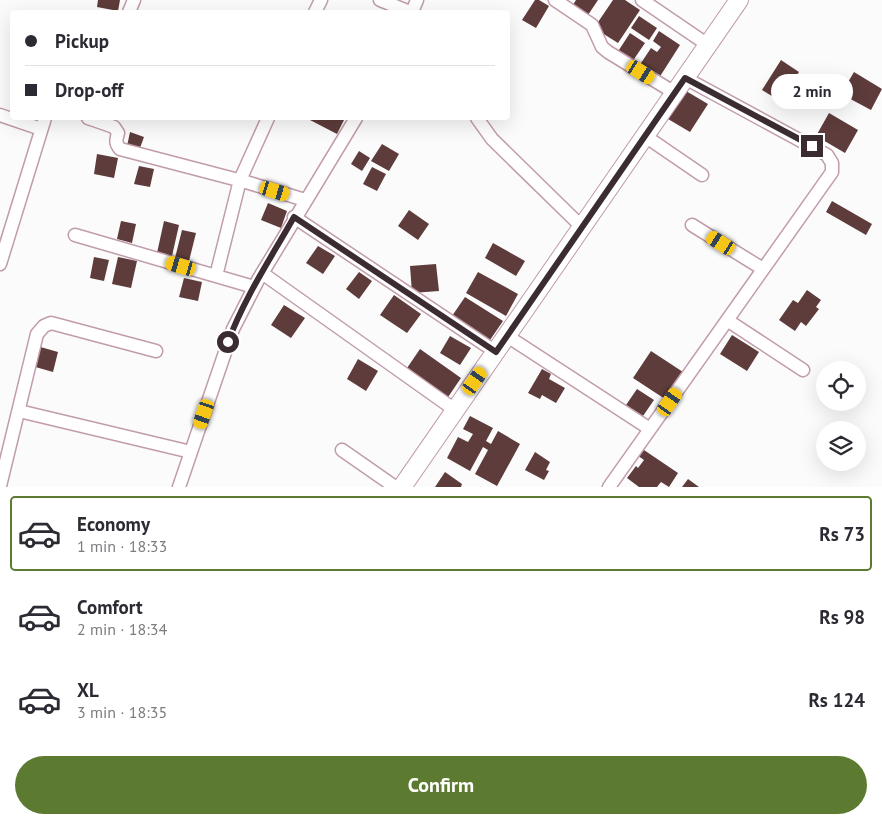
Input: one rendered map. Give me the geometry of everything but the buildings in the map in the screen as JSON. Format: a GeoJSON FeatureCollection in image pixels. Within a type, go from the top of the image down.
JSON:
{"type":"FeatureCollection","features":[{"type":"Feature","properties":{"kind":"main road"},"geometry":{"type":"LineString","coordinates":[[402,486],[739,0]]}},
{"type":"Feature","properties":{"kind":"street"},"geometry":{"type":"LineString","coordinates":[[380,0],[406,10]]}},
{"type":"Feature","properties":{"kind":"street"},"geometry":{"type":"LineString","coordinates":[[555,0],[592,25],[602,47],[608,52],[674,93]]}},
{"type":"Feature","properties":{"kind":"street"},"geometry":{"type":"LineString","coordinates":[[642,0],[708,45]]}},
{"type":"Feature","properties":{"kind":"street"},"geometry":{"type":"LineString","coordinates":[[609,486],[832,172],[832,163],[827,155],[685,78]]}},
{"type":"Feature","properties":{"kind":"street"},"geometry":{"type":"LineString","coordinates":[[0,264],[43,123],[27,120]]}},
{"type":"Feature","properties":{"kind":"street"},"geometry":{"type":"LineString","coordinates":[[94,120],[114,127],[118,133],[116,145],[120,149],[240,180],[304,200]]}},
{"type":"Feature","properties":{"kind":"street"},"geometry":{"type":"LineString","coordinates":[[216,276],[240,180],[267,120]]}},
{"type":"Feature","properties":{"kind":"street"},"geometry":{"type":"LineString","coordinates":[[179,486],[233,329],[254,287],[294,217],[355,120]]}},
{"type":"Feature","properties":{"kind":"street"},"geometry":{"type":"LineString","coordinates":[[478,120],[492,139],[582,227]]}},
{"type":"Feature","properties":{"kind":"street"},"geometry":{"type":"LineString","coordinates":[[645,136],[702,175]]}},
{"type":"Feature","properties":{"kind":"street"},"geometry":{"type":"LineString","coordinates":[[294,217],[496,352]]}},
{"type":"Feature","properties":{"kind":"street"},"geometry":{"type":"LineString","coordinates":[[692,225],[763,269]]}},
{"type":"Feature","properties":{"kind":"street"},"geometry":{"type":"LineString","coordinates":[[75,235],[254,287]]}},
{"type":"Feature","properties":{"kind":"street"},"geometry":{"type":"LineString","coordinates":[[262,273],[455,410]]}},
{"type":"Feature","properties":{"kind":"street"},"geometry":{"type":"LineString","coordinates":[[727,320],[803,370]]}},
{"type":"Feature","properties":{"kind":"street"},"geometry":{"type":"LineString","coordinates":[[0,486],[37,334],[44,326],[51,324],[156,351]]}},
{"type":"Feature","properties":{"kind":"street"},"geometry":{"type":"LineString","coordinates":[[507,336],[650,429]]}},
{"type":"Feature","properties":{"kind":"street"},"geometry":{"type":"LineString","coordinates":[[19,411],[191,452]]}},
{"type":"Feature","properties":{"kind":"street"},"geometry":{"type":"LineString","coordinates":[[342,450],[395,486]]}},
{"type":"Feature","properties":{"kind":"route"},"geometry":{"type":"LineString","coordinates":[[228,342],[258,280],[294,217],[496,352],[685,78],[812,146]]}}]}
